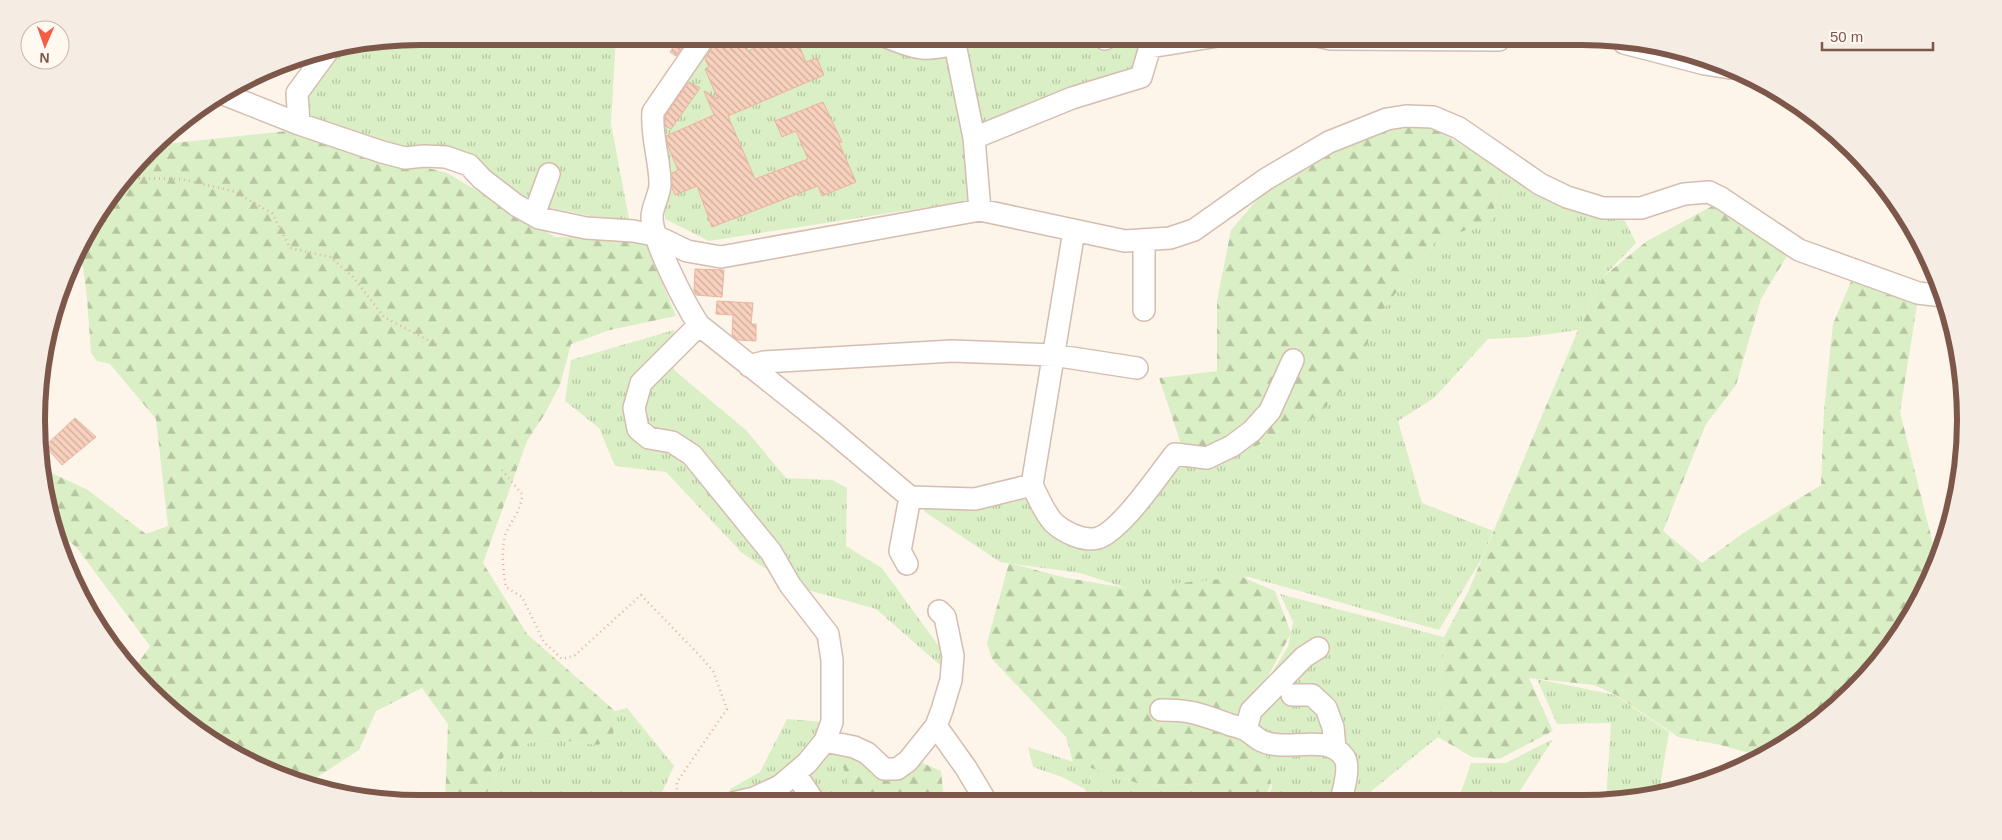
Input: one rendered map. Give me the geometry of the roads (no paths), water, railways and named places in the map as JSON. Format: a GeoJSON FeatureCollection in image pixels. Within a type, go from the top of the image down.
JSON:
{"type":"FeatureCollection","features":[{"type":"Feature","properties":{"kind":"street"},"geometry":{"type":"LineString","coordinates":[[700,45],[653,112],[652,127],[660,186],[652,216],[654,235],[688,308],[699,325],[827,427],[910,497],[975,498],[1032,486]]}},
{"type":"Feature","properties":{"kind":"street"},"geometry":{"type":"LineString","coordinates":[[923,45],[935,50],[942,45]]}},
{"type":"Feature","properties":{"kind":"street"},"geometry":{"type":"LineString","coordinates":[[952,45],[974,138],[980,210]]}},
{"type":"Feature","properties":{"kind":"street"},"geometry":{"type":"LineString","coordinates":[[974,138],[1072,98],[1141,76],[1150,47],[1162,45]]}},
{"type":"Feature","properties":{"kind":"street"},"geometry":{"type":"LineString","coordinates":[[299,124],[297,93],[323,58]]}},
{"type":"Feature","properties":{"kind":"street"},"geometry":{"type":"LineString","coordinates":[[230,96],[299,124],[382,152],[405,158],[424,156],[446,157],[469,165],[482,179],[516,205],[539,218],[586,228],[633,231],[654,235],[687,250],[721,257],[980,210],[1125,241],[1170,238],[1194,230],[1266,179],[1329,142],[1387,119],[1406,116],[1433,117],[1459,128],[1540,184],[1568,197],[1603,208],[1642,208],[1684,194],[1709,192],[1799,250],[1918,293],[1935,295]]}},
{"type":"Feature","properties":{"kind":"street"},"geometry":{"type":"LineString","coordinates":[[534,215],[549,174]]}},
{"type":"Feature","properties":{"kind":"street"},"geometry":{"type":"LineString","coordinates":[[1074,231],[1032,486],[1054,522],[1072,535],[1088,539],[1098,538],[1111,532],[1175,454],[1207,458],[1232,446],[1252,431],[1270,411],[1293,360]]}},
{"type":"Feature","properties":{"kind":"street"},"geometry":{"type":"LineString","coordinates":[[1144,240],[1144,310]]}},
{"type":"Feature","properties":{"kind":"street"},"geometry":{"type":"LineString","coordinates":[[699,325],[641,383],[634,408],[638,429],[649,438],[672,442],[692,455],[771,552],[790,585],[828,634],[832,660],[832,722],[825,741],[807,763],[780,786],[760,795]]}},
{"type":"Feature","properties":{"kind":"street"},"geometry":{"type":"LineString","coordinates":[[749,366],[764,362],[952,351],[1054,355],[1137,368]]}},
{"type":"Feature","properties":{"kind":"street"},"geometry":{"type":"LineString","coordinates":[[907,564],[900,551],[910,497]]}},
{"type":"Feature","properties":{"kind":"street"},"geometry":{"type":"LineString","coordinates":[[825,741],[854,747],[867,753],[884,770],[896,769],[908,761],[936,726],[951,680],[953,656],[945,617],[939,611]]}},
{"type":"Feature","properties":{"kind":"street"},"geometry":{"type":"LineString","coordinates":[[1246,730],[1250,711],[1304,657],[1318,648]]}},
{"type":"Feature","properties":{"kind":"street"},"geometry":{"type":"LineString","coordinates":[[1292,695],[1312,694],[1326,708],[1333,727],[1335,748]]}},
{"type":"Feature","properties":{"kind":"street"},"geometry":{"type":"LineString","coordinates":[[1161,710],[1197,712],[1246,730],[1259,741],[1274,745],[1319,745],[1335,748],[1345,758],[1347,777],[1342,795]]}},
{"type":"Feature","properties":{"kind":"street"},"geometry":{"type":"LineString","coordinates":[[936,726],[966,768],[982,795]]}},
{"type":"Feature","properties":{"kind":"street"},"geometry":{"type":"LineString","coordinates":[[794,774],[809,795]]}}]}
